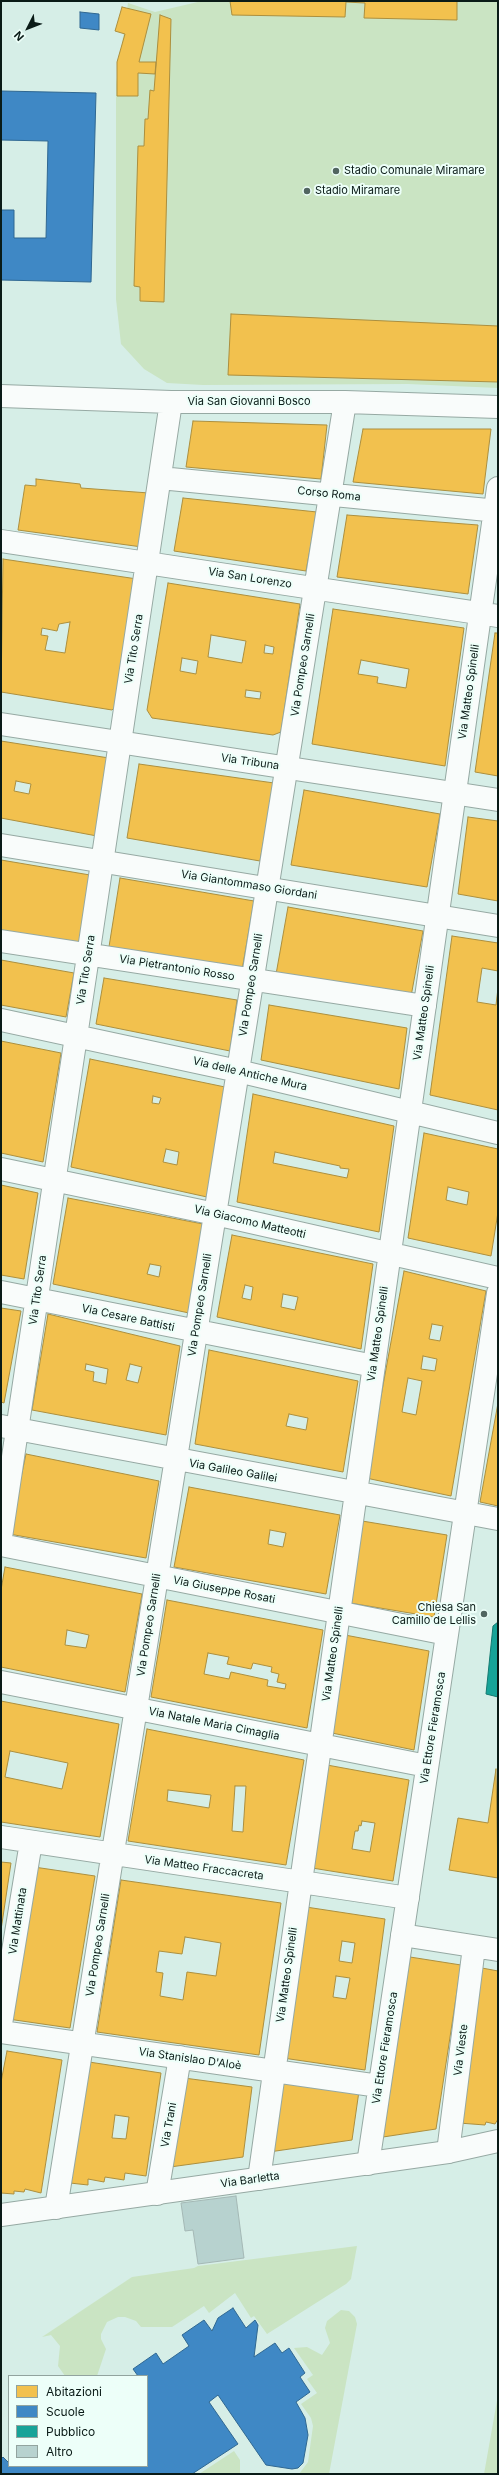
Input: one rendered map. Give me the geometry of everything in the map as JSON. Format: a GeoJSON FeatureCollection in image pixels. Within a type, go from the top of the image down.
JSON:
{"type":"FeatureCollection","features":[{"type":"Feature","properties":{"kind":"street","name":"Via San Giovanni Bosco"},"geometry":{"type":"LineString","coordinates":[[1,396],[171,402],[345,402],[498,407]]}},
{"type":"Feature","properties":{"kind":"street","name":"Via Tito Serra"},"geometry":{"type":"LineString","coordinates":[[1,1537],[9,1428],[37,1299],[171,402]]}},
{"type":"Feature","properties":{"kind":"street","name":"Via Pompeo Sarnelli"},"geometry":{"type":"LineString","coordinates":[[56,2208],[345,402]]}},
{"type":"Feature","properties":{"kind":"street","name":"Corso Roma"},"geometry":{"type":"LineString","coordinates":[[160,478],[496,511]]}},
{"type":"Feature","properties":{"kind":"street","name":"Via Matteo Spinelli"},"geometry":{"type":"LineString","coordinates":[[258,2179],[455,793],[489,614],[498,488]]}},
{"type":"Feature","properties":{"kind":"street","name":"Via San Lorenzo"},"geometry":{"type":"LineString","coordinates":[[1,541],[489,614]]}},
{"type":"Feature","properties":{"kind":"street","name":"Via Tribuna"},"geometry":{"type":"LineString","coordinates":[[1,724],[498,800]]}},
{"type":"Feature","properties":{"kind":"street","name":"Via Giantommaso Giordani"},"geometry":{"type":"LineString","coordinates":[[1,845],[498,926]]}},
{"type":"Feature","properties":{"kind":"street","name":"Via Pietrantonio Rosso"},"geometry":{"type":"LineString","coordinates":[[1,940],[424,1006]]}},
{"type":"Feature","properties":{"kind":"street","name":"Via delle Antiche Mura"},"geometry":{"type":"LineString","coordinates":[[1,1020],[238,1071],[498,1133]]}},
{"type":"Feature","properties":{"kind":"street","name":"Via Giacomo Matteotti"},"geometry":{"type":"LineString","coordinates":[[1,1169],[55,1179],[215,1214],[498,1278]]}},
{"type":"Feature","properties":{"kind":"street","name":"Via Cesare Battisti"},"geometry":{"type":"LineString","coordinates":[[1,1292],[196,1332],[374,1366]]}},
{"type":"Feature","properties":{"kind":"street","name":"Via Ettore Fieramosca"},"geometry":{"type":"LineString","coordinates":[[368,2164],[498,1293]]}},
{"type":"Feature","properties":{"kind":"street","name":"Via Galileo Galilei"},"geometry":{"type":"LineString","coordinates":[[9,1428],[498,1519]]}},
{"type":"Feature","properties":{"kind":"street","name":"Via Giuseppe Rosati"},"geometry":{"type":"LineString","coordinates":[[1,1545],[447,1634]]}},
{"type":"Feature","properties":{"kind":"street","name":"Via Natale Maria Cimaglia"},"geometry":{"type":"LineString","coordinates":[[1,1682],[427,1766]]}},
{"type":"Feature","properties":{"kind":"street","name":"Via Matteo Fraccacreta"},"geometry":{"type":"LineString","coordinates":[[1,1837],[408,1898]]}},
{"type":"Feature","properties":{"kind":"street","name":"Via Mattinata"},"geometry":{"type":"LineString","coordinates":[[1,2024],[30,1842]]}},
{"type":"Feature","properties":{"kind":"street"},"geometry":{"type":"LineString","coordinates":[[402,1935],[498,1950]]}},
{"type":"Feature","properties":{"kind":"street","name":"Via Vieste"},"geometry":{"type":"LineString","coordinates":[[448,2152],[474,1947]]}},
{"type":"Feature","properties":{"kind":"street","name":"Via Stanislao D'Aloè"},"geometry":{"type":"LineString","coordinates":[[1,2032],[379,2086]]}},
{"type":"Feature","properties":{"kind":"street","name":"Via Trani"},"geometry":{"type":"LineString","coordinates":[[157,2194],[180,2057]]}},
{"type":"Feature","properties":{"kind":"street","name":"Via Barletta"},"geometry":{"type":"LineString","coordinates":[[1,2215],[368,2164],[448,2152],[498,2141]]}},
{"type":"Feature","properties":{"kind":"green space","name":"Stadio Miramare"},"geometry":{"type":"Polygon","coordinates":[[[202,1],[498,1],[498,388],[408,384],[203,385],[167,383],[144,369],[121,344],[116,299],[116,84],[128,3],[155,12],[202,1]]]}},
{"type":"Feature","properties":{"kind":"green space"},"geometry":{"type":"Polygon","coordinates":[[[357,2246],[351,2279],[346,2284],[267,2334],[254,2316],[251,2318],[235,2293],[209,2313],[204,2306],[172,2327],[141,2327],[136,2321],[125,2317],[118,2317],[107,2322],[101,2334],[101,2339],[106,2349],[97,2375],[64,2375],[58,2366],[60,2346],[51,2335],[42,2337],[132,2277],[194,2268],[198,2266],[357,2246]]]}},
{"type":"Feature","properties":{"kind":"green space"},"geometry":{"type":"Polygon","coordinates":[[[341,2310],[349,2311],[355,2317],[357,2324],[329,2474],[299,2474],[308,2462],[313,2426],[311,2418],[301,2404],[317,2393],[307,2379],[313,2375],[294,2348],[307,2347],[322,2355],[330,2343],[325,2328],[327,2321],[341,2310]]]}},
{"type":"Feature","properties":{"kind":"green space"},"geometry":{"type":"Polygon","coordinates":[[[498,2395],[498,2474],[484,2474],[498,2395]]]}},
{"type":"Feature","properties":{"kind":"green space"},"geometry":{"type":"Polygon","coordinates":[[[234,2451],[240,2460],[240,2474],[199,2474],[234,2451]]]}},
{"type":"Feature","properties":{"kind":"building: Abitazioni"},"geometry":{"type":"Polygon","coordinates":[[[230,1],[457,1],[457,20],[364,18],[365,3],[346,2],[345,17],[232,15],[230,1]]]}},
{"type":"Feature","properties":{"kind":"building: Abitazioni"},"geometry":{"type":"Polygon","coordinates":[[[122,7],[151,14],[139,62],[156,62],[155,74],[138,73],[138,96],[117,96],[117,62],[125,34],[115,31],[122,7]]]}},
{"type":"Feature","properties":{"kind":"building: Abitazioni"},"geometry":{"type":"Polygon","coordinates":[[[160,15],[171,19],[164,302],[140,301],[140,287],[134,286],[138,146],[144,146],[145,119],[148,119],[150,90],[154,91],[160,15]]]}},
{"type":"Feature","properties":{"kind":"building: Abitazioni"},"geometry":{"type":"Polygon","coordinates":[[[231,314],[498,326],[498,382],[228,375],[231,314]]]}},
{"type":"Feature","properties":{"kind":"building: Abitazioni"},"geometry":{"type":"Polygon","coordinates":[[[193,421],[327,425],[321,479],[186,467],[193,421]]]}},
{"type":"Feature","properties":{"kind":"building: Abitazioni"},"geometry":{"type":"Polygon","coordinates":[[[363,429],[491,429],[483,494],[353,482],[363,429]]]}},
{"type":"Feature","properties":{"kind":"building: Abitazioni"},"geometry":{"type":"Polygon","coordinates":[[[36,479],[80,484],[81,488],[149,493],[142,547],[18,530],[25,485],[36,486],[36,479]]]}},
{"type":"Feature","properties":{"kind":"building: Abitazioni"},"geometry":{"type":"Polygon","coordinates":[[[183,498],[317,512],[306,571],[174,551],[183,498]]]}},
{"type":"Feature","properties":{"kind":"building: Abitazioni"},"geometry":{"type":"Polygon","coordinates":[[[347,515],[478,525],[468,594],[337,577],[347,515]]]}},
{"type":"Feature","properties":{"kind":"building: Abitazioni"},"geometry":{"type":"Polygon","coordinates":[[[3,559],[137,579],[116,706],[112,710],[1,692],[3,559]],[[70,622],[59,624],[57,631],[42,628],[41,635],[48,636],[45,650],[65,653],[70,622]]]}},
{"type":"Feature","properties":{"kind":"building: Abitazioni"},"geometry":{"type":"Polygon","coordinates":[[[168,583],[300,604],[281,732],[273,735],[152,718],[147,710],[168,583]],[[211,635],[208,657],[242,663],[246,641],[211,635]],[[265,645],[264,653],[273,654],[274,647],[265,645]],[[182,658],[180,671],[196,674],[198,661],[182,658]],[[246,690],[245,697],[260,699],[261,692],[246,690]]]}},
{"type":"Feature","properties":{"kind":"building: Abitazioni"},"geometry":{"type":"Polygon","coordinates":[[[333,609],[464,628],[445,766],[312,744],[333,609]],[[361,660],[358,674],[378,677],[377,683],[406,688],[409,669],[361,660]]]}},
{"type":"Feature","properties":{"kind":"building: Abitazioni"},"geometry":{"type":"Polygon","coordinates":[[[495,633],[498,633],[498,776],[475,772],[495,633]]]}},
{"type":"Feature","properties":{"kind":"building: Abitazioni"},"geometry":{"type":"Polygon","coordinates":[[[1,741],[109,758],[97,836],[1,818],[1,741]],[[16,781],[14,791],[29,794],[31,784],[16,781]]]}},
{"type":"Feature","properties":{"kind":"building: Abitazioni"},"geometry":{"type":"Polygon","coordinates":[[[139,764],[274,783],[260,861],[127,838],[139,764]]]}},
{"type":"Feature","properties":{"kind":"building: Abitazioni"},"geometry":{"type":"Polygon","coordinates":[[[304,790],[440,814],[427,887],[291,865],[304,790]]]}},
{"type":"Feature","properties":{"kind":"building: Abitazioni"},"geometry":{"type":"Polygon","coordinates":[[[468,817],[498,821],[498,901],[458,894],[468,817]]]}},
{"type":"Feature","properties":{"kind":"building: Abitazioni"},"geometry":{"type":"Polygon","coordinates":[[[1,860],[90,875],[78,949],[1,936],[1,860]]]}},
{"type":"Feature","properties":{"kind":"building: Abitazioni"},"geometry":{"type":"Polygon","coordinates":[[[120,878],[254,901],[241,976],[108,953],[120,878]]]}},
{"type":"Feature","properties":{"kind":"building: Abitazioni"},"geometry":{"type":"Polygon","coordinates":[[[288,907],[423,931],[410,1002],[275,980],[288,907]]]}},
{"type":"Feature","properties":{"kind":"building: Abitazioni"},"geometry":{"type":"Polygon","coordinates":[[[452,936],[498,943],[498,971],[482,968],[477,1002],[496,1005],[498,988],[498,1110],[430,1095],[452,936]]]}},
{"type":"Feature","properties":{"kind":"building: Abitazioni"},"geometry":{"type":"Polygon","coordinates":[[[1,960],[74,973],[66,1017],[1,1005],[1,960]]]}},
{"type":"Feature","properties":{"kind":"building: Abitazioni"},"geometry":{"type":"Polygon","coordinates":[[[104,978],[237,1000],[230,1051],[96,1024],[104,978]]]}},
{"type":"Feature","properties":{"kind":"building: Abitazioni"},"geometry":{"type":"Polygon","coordinates":[[[269,1005],[407,1028],[399,1089],[261,1060],[269,1005]]]}},
{"type":"Feature","properties":{"kind":"building: Abitazioni"},"geometry":{"type":"Polygon","coordinates":[[[1,1041],[61,1053],[43,1162],[1,1153],[1,1041]]]}},
{"type":"Feature","properties":{"kind":"building: Abitazioni"},"geometry":{"type":"Polygon","coordinates":[[[90,1059],[225,1087],[207,1197],[71,1167],[90,1059]],[[153,1096],[152,1103],[159,1104],[161,1098],[153,1096]],[[166,1149],[163,1162],[177,1165],[179,1152],[166,1149]]]}},
{"type":"Feature","properties":{"kind":"building: Abitazioni"},"geometry":{"type":"Polygon","coordinates":[[[253,1094],[394,1126],[379,1232],[237,1202],[253,1094]],[[275,1152],[273,1163],[347,1178],[349,1169],[340,1168],[340,1166],[275,1152]]]}},
{"type":"Feature","properties":{"kind":"building: Abitazioni"},"geometry":{"type":"Polygon","coordinates":[[[424,1133],[498,1149],[498,1212],[491,1256],[408,1238],[424,1133]],[[448,1187],[446,1200],[467,1205],[469,1192],[448,1187]]]}},
{"type":"Feature","properties":{"kind":"building: Abitazioni"},"geometry":{"type":"Polygon","coordinates":[[[1,1185],[38,1193],[24,1279],[1,1275],[1,1185]]]}},
{"type":"Feature","properties":{"kind":"building: Abitazioni"},"geometry":{"type":"Polygon","coordinates":[[[68,1198],[203,1224],[189,1313],[53,1284],[68,1198]],[[150,1264],[147,1274],[159,1277],[161,1266],[150,1264]]]}},
{"type":"Feature","properties":{"kind":"building: Abitazioni"},"geometry":{"type":"Polygon","coordinates":[[[232,1235],[373,1264],[361,1349],[217,1317],[232,1235]],[[245,1285],[242,1298],[251,1300],[253,1287],[245,1285]],[[283,1294],[281,1307],[295,1310],[298,1297],[283,1294]]]}},
{"type":"Feature","properties":{"kind":"building: Abitazioni"},"geometry":{"type":"Polygon","coordinates":[[[404,1271],[486,1291],[451,1496],[366,1478],[404,1271]],[[432,1324],[429,1339],[440,1341],[443,1326],[432,1324]],[[423,1356],[421,1369],[435,1371],[437,1359],[423,1356]],[[408,1378],[402,1412],[416,1415],[422,1381],[408,1378]]]}},
{"type":"Feature","properties":{"kind":"building: Abitazioni"},"geometry":{"type":"Polygon","coordinates":[[[1,1308],[21,1311],[4,1403],[1,1402],[1,1308]]]}},
{"type":"Feature","properties":{"kind":"building: Abitazioni"},"geometry":{"type":"Polygon","coordinates":[[[48,1314],[180,1346],[166,1435],[32,1410],[48,1314]],[[86,1364],[85,1370],[94,1372],[93,1381],[106,1384],[108,1369],[86,1364]],[[130,1364],[126,1380],[138,1383],[142,1367],[130,1364]]]}},
{"type":"Feature","properties":{"kind":"building: Abitazioni"},"geometry":{"type":"Polygon","coordinates":[[[209,1350],[358,1381],[343,1472],[195,1444],[209,1350]],[[289,1414],[286,1426],[306,1430],[308,1418],[289,1414]]]}},
{"type":"Feature","properties":{"kind":"building: Abitazioni"},"geometry":{"type":"Polygon","coordinates":[[[498,1403],[498,1506],[480,1502],[498,1403]]]}},
{"type":"Feature","properties":{"kind":"building: Abitazioni"},"geometry":{"type":"Polygon","coordinates":[[[26,1454],[159,1481],[146,1558],[9,1534],[26,1454]]]}},
{"type":"Feature","properties":{"kind":"building: Abitazioni"},"geometry":{"type":"Polygon","coordinates":[[[189,1487],[340,1515],[326,1594],[174,1567],[189,1487]],[[270,1530],[268,1544],[283,1547],[286,1533],[270,1530]]]}},
{"type":"Feature","properties":{"kind":"building: Abitazioni"},"geometry":{"type":"Polygon","coordinates":[[[362,1521],[447,1535],[434,1617],[350,1603],[362,1521]]]}},
{"type":"Feature","properties":{"kind":"building: Abitazioni"},"geometry":{"type":"Polygon","coordinates":[[[5,1567],[142,1594],[125,1692],[1,1667],[1,1590],[5,1567]],[[67,1630],[65,1645],[86,1648],[89,1635],[67,1630]]]}},
{"type":"Feature","properties":{"kind":"building: Abitazioni"},"geometry":{"type":"Polygon","coordinates":[[[167,1600],[323,1630],[307,1728],[151,1697],[167,1600]],[[208,1653],[204,1674],[229,1679],[231,1672],[268,1680],[267,1686],[285,1689],[286,1684],[277,1682],[279,1674],[271,1672],[272,1667],[253,1663],[251,1669],[227,1664],[229,1657],[208,1653]]]}},
{"type":"Feature","properties":{"kind":"building: Abitazioni"},"geometry":{"type":"Polygon","coordinates":[[[345,1635],[429,1651],[414,1750],[332,1733],[345,1635]]]}},
{"type":"Feature","properties":{"kind":"building: Abitazioni"},"geometry":{"type":"Polygon","coordinates":[[[1,1701],[119,1724],[100,1837],[1,1822],[1,1701]],[[10,1751],[5,1777],[62,1789],[68,1763],[10,1751]]]}},
{"type":"Feature","properties":{"kind":"building: Abitazioni"},"geometry":{"type":"Polygon","coordinates":[[[147,1729],[304,1760],[286,1865],[128,1841],[147,1729]],[[235,1786],[232,1831],[243,1832],[246,1786],[235,1786]],[[168,1790],[167,1801],[209,1808],[211,1795],[168,1790]]]}},
{"type":"Feature","properties":{"kind":"building: Abitazioni"},"geometry":{"type":"Polygon","coordinates":[[[327,1765],[409,1780],[393,1881],[312,1868],[327,1765]],[[362,1821],[361,1826],[359,1825],[358,1831],[355,1831],[352,1849],[370,1852],[375,1823],[362,1821]]]}},
{"type":"Feature","properties":{"kind":"building: Abitazioni"},"geometry":{"type":"Polygon","coordinates":[[[496,1769],[498,1878],[449,1870],[458,1818],[488,1823],[496,1769]]]}},
{"type":"Feature","properties":{"kind":"building: Abitazioni"},"geometry":{"type":"Polygon","coordinates":[[[1,1862],[11,1863],[1,1930],[1,1862]]]}},
{"type":"Feature","properties":{"kind":"building: Abitazioni"},"geometry":{"type":"Polygon","coordinates":[[[34,1867],[95,1876],[70,2028],[8,2019],[34,1867]]]}},
{"type":"Feature","properties":{"kind":"building: Abitazioni"},"geometry":{"type":"Polygon","coordinates":[[[121,1880],[281,1903],[259,2055],[97,2032],[121,1880]],[[185,1937],[182,1954],[159,1951],[156,1972],[163,1973],[160,1996],[183,2000],[187,1972],[216,1976],[221,1943],[185,1937]]]}},
{"type":"Feature","properties":{"kind":"building: Abitazioni"},"geometry":{"type":"Polygon","coordinates":[[[306,1907],[385,1919],[365,2070],[283,2058],[306,1907]],[[342,1941],[339,1961],[352,1963],[355,1943],[342,1941]],[[336,1976],[333,1997],[346,1999],[350,1978],[336,1976]]]}},
{"type":"Feature","properties":{"kind":"building: Abitazioni"},"geometry":{"type":"Polygon","coordinates":[[[410,1957],[461,1965],[436,2129],[383,2137],[410,1957]]]}},
{"type":"Feature","properties":{"kind":"building: Abitazioni"},"geometry":{"type":"Polygon","coordinates":[[[482,1968],[498,1971],[498,2119],[495,2124],[486,2122],[485,2125],[459,2123],[482,1968]]]}},
{"type":"Feature","properties":{"kind":"building: Abitazioni"},"geometry":{"type":"Polygon","coordinates":[[[7,2051],[62,2060],[41,2193],[25,2189],[24,2192],[14,2191],[14,2194],[1,2193],[1,2082],[7,2051]]]}},
{"type":"Feature","properties":{"kind":"building: Abitazioni"},"geometry":{"type":"Polygon","coordinates":[[[89,2062],[161,2073],[146,2176],[125,2173],[124,2180],[105,2177],[104,2182],[88,2179],[88,2185],[70,2183],[89,2062]],[[115,2115],[112,2138],[126,2139],[129,2117],[115,2115]]]}},
{"type":"Feature","properties":{"kind":"building: Abitazioni"},"geometry":{"type":"Polygon","coordinates":[[[184,2078],[252,2087],[243,2157],[170,2167],[184,2078]]]}},
{"type":"Feature","properties":{"kind":"building: Abitazioni"},"geometry":{"type":"Polygon","coordinates":[[[280,2080],[359,2091],[352,2140],[269,2152],[280,2080]]]}},
{"type":"Feature","properties":{"kind":"building: Scuole"},"geometry":{"type":"Polygon","coordinates":[[[80,12],[99,14],[99,30],[80,28],[80,12]]]}},
{"type":"Feature","properties":{"kind":"building: Scuole"},"geometry":{"type":"Polygon","coordinates":[[[1,91],[96,93],[91,282],[1,280],[1,210],[14,210],[14,238],[46,238],[48,141],[1,140],[1,91]]]}},
{"type":"Feature","properties":{"kind":"building: Scuole"},"geometry":{"type":"Polygon","coordinates":[[[233,2308],[246,2328],[255,2320],[258,2325],[254,2357],[275,2343],[282,2353],[289,2348],[305,2373],[300,2377],[310,2392],[296,2402],[305,2418],[308,2435],[303,2463],[298,2468],[292,2469],[266,2465],[218,2395],[209,2402],[238,2444],[192,2474],[1,2474],[1,2459],[3,2457],[8,2462],[8,2467],[148,2467],[148,2375],[137,2375],[133,2369],[156,2353],[163,2364],[189,2346],[182,2335],[204,2320],[212,2331],[218,2318],[233,2308]]]}},
{"type":"Feature","properties":{"kind":"building: Pubblico"},"geometry":{"type":"Polygon","coordinates":[[[498,1622],[498,1697],[486,1694],[493,1626],[498,1622]]]}},
{"type":"Feature","properties":{"kind":"building: Altro"},"geometry":{"type":"Polygon","coordinates":[[[236,2196],[244,2258],[198,2264],[193,2230],[185,2231],[181,2203],[236,2196]]]}},
{"type":"Feature","properties":{"kind":"place","name":"Stadio Comunale Miramare"},"geometry":{"type":"Point","coordinates":[336,171]}},
{"type":"Feature","properties":{"kind":"place","name":"Stadio Miramare"},"geometry":{"type":"Point","coordinates":[307,191]}},
{"type":"Feature","properties":{"kind":"place","name":"Chiesa San Camillo de Lellis"},"geometry":{"type":"Point","coordinates":[484,1614]}}]}
